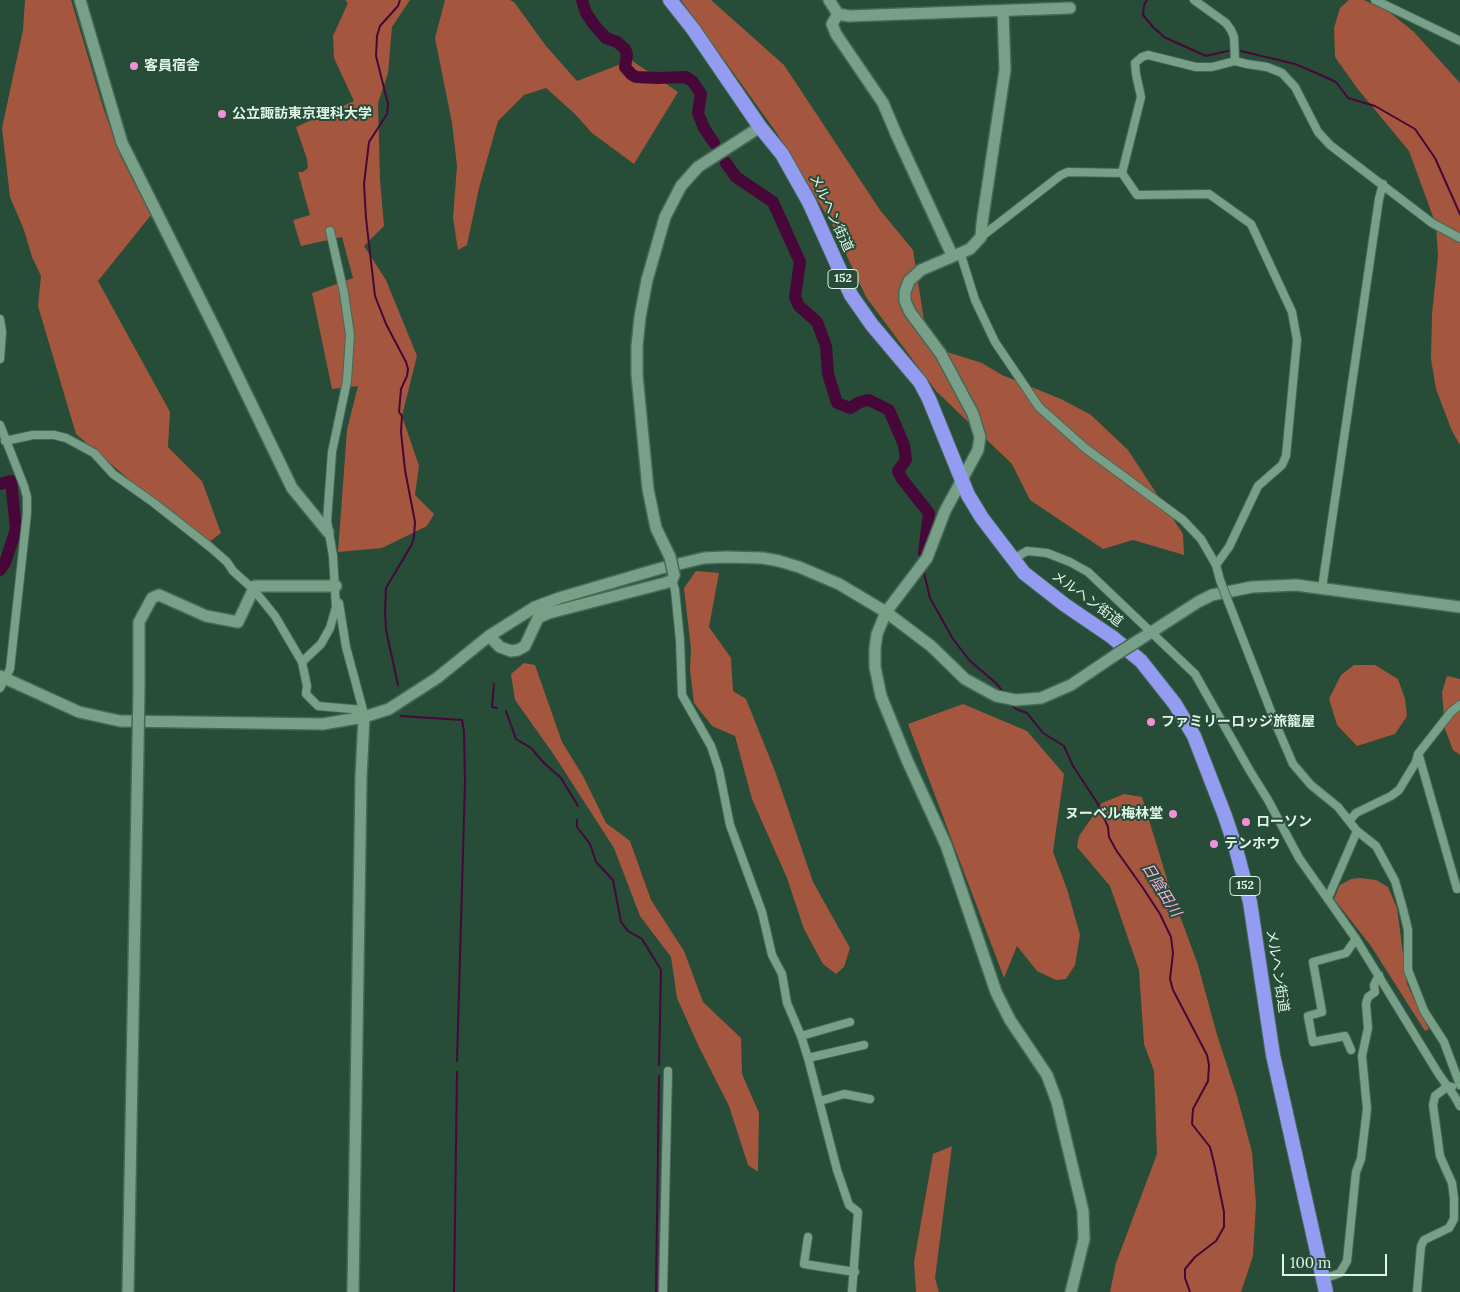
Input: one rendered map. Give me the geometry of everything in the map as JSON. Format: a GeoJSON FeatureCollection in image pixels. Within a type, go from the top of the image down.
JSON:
{"type":"FeatureCollection","features":[{"type":"Feature","properties":{"kind":"highway","name":"メルヘン街道"},"geometry":{"type":"LineString","coordinates":[[670,0],[693,29],[797,178],[851,295],[872,325],[920,382],[929,399],[968,495],[982,518],[1024,574],[1112,637],[1141,661],[1175,704],[1194,736],[1228,824],[1250,902],[1273,1055],[1324,1286]]}},
{"type":"Feature","properties":{"kind":"street"},"geometry":{"type":"LineString","coordinates":[[80,0],[122,143],[218,333],[292,488],[328,532]]}},
{"type":"Feature","properties":{"kind":"street"},"geometry":{"type":"LineString","coordinates":[[829,0],[838,14],[849,16],[1070,8]]}},
{"type":"Feature","properties":{"kind":"street"},"geometry":{"type":"LineString","coordinates":[[1194,0],[1226,23],[1231,30],[1234,36],[1235,61]]}},
{"type":"Feature","properties":{"kind":"street"},"geometry":{"type":"LineString","coordinates":[[1375,0],[1460,41]]}},
{"type":"Feature","properties":{"kind":"street"},"geometry":{"type":"LineString","coordinates":[[981,237],[1005,70],[1003,11]]}},
{"type":"Feature","properties":{"kind":"street"},"geometry":{"type":"LineString","coordinates":[[838,14],[832,24],[836,34],[883,103],[897,136],[956,254],[995,342],[1039,407],[1085,448],[1183,520],[1201,539],[1216,565],[1267,703],[1293,764],[1311,785],[1338,808],[1357,830],[1376,846],[1395,881],[1408,930],[1408,970],[1424,1011],[1444,1042],[1460,1086],[1448,1086],[1435,1096],[1433,1105],[1440,1156],[1452,1183],[1454,1219],[1449,1228],[1424,1240],[1421,1246],[1417,1292]]}},
{"type":"Feature","properties":{"kind":"street"},"geometry":{"type":"LineString","coordinates":[[1216,565],[1229,547],[1258,486],[1282,466],[1286,456],[1297,340],[1292,312],[1251,224],[1209,194],[1137,195],[1122,173],[1141,97],[1135,62],[1148,55],[1196,67],[1212,67],[1235,61],[1267,67],[1282,73],[1295,86],[1318,132],[1330,145],[1432,223],[1460,238]]}},
{"type":"Feature","properties":{"kind":"street"},"geometry":{"type":"LineString","coordinates":[[760,127],[698,167],[681,186],[665,217],[647,280],[640,317],[637,375],[648,489],[656,528],[670,557],[675,590],[682,695],[711,746],[719,770],[730,825],[762,912],[772,955],[782,974],[787,1003],[808,1058],[837,1170],[849,1205],[858,1212],[852,1292]]}},
{"type":"Feature","properties":{"kind":"street"},"geometry":{"type":"LineString","coordinates":[[1071,1292],[1084,1239],[1083,1211],[1057,1102],[1047,1075],[1010,1020],[996,992],[946,845],[907,760],[881,696],[875,666],[875,648],[886,612],[927,558],[945,511],[978,450],[980,437],[973,414],[941,354],[910,312],[905,301],[905,292],[909,281],[921,270],[970,249],[981,237],[1061,175],[1068,172],[1122,173]]}},
{"type":"Feature","properties":{"kind":"street"},"geometry":{"type":"LineString","coordinates":[[1322,588],[1379,199],[1383,184]]}},
{"type":"Feature","properties":{"kind":"street"},"geometry":{"type":"LineString","coordinates":[[330,231],[344,293],[350,335],[346,381],[332,452],[327,522],[346,647],[363,713],[353,1292]]}},
{"type":"Feature","properties":{"kind":"street"},"geometry":{"type":"LineString","coordinates":[[0,319],[2,332],[0,359]]}},
{"type":"Feature","properties":{"kind":"street"},"geometry":{"type":"LineString","coordinates":[[0,425],[24,486],[27,513],[10,669],[3,677],[0,688]]}},
{"type":"Feature","properties":{"kind":"street"},"geometry":{"type":"LineString","coordinates":[[5,441],[33,435],[54,435],[66,438],[94,453],[113,474],[210,547],[276,616],[302,662],[307,686],[306,694],[318,706],[363,713]]}},
{"type":"Feature","properties":{"kind":"street"},"geometry":{"type":"LineString","coordinates":[[1013,559],[1027,551],[1047,553],[1070,562],[1088,572],[1195,674],[1268,800],[1299,858],[1356,939],[1460,1106]]}},
{"type":"Feature","properties":{"kind":"street"},"geometry":{"type":"LineString","coordinates":[[3,677],[79,712],[120,721],[323,724],[363,713],[389,709],[438,678],[489,636],[535,607],[559,598],[658,569],[704,558],[763,558],[799,567],[839,584],[886,612],[931,646],[965,679],[996,696],[1016,700],[1041,698],[1071,685],[1198,602],[1212,595],[1252,587],[1296,585],[1460,607]]}},
{"type":"Feature","properties":{"kind":"street"},"geometry":{"type":"LineString","coordinates":[[489,636],[500,647],[511,651],[518,650],[525,646],[538,618],[549,612],[673,578]]}},
{"type":"Feature","properties":{"kind":"street"},"geometry":{"type":"LineString","coordinates":[[128,1292],[139,622],[152,598],[159,595],[206,616],[238,622],[255,586],[336,586]]}},
{"type":"Feature","properties":{"kind":"street"},"geometry":{"type":"LineString","coordinates":[[302,662],[321,644],[330,628],[336,608],[336,586]]}},
{"type":"Feature","properties":{"kind":"street"},"geometry":{"type":"LineString","coordinates":[[1350,820],[1356,814],[1399,790],[1416,762],[1418,754],[1451,712],[1460,705]]}},
{"type":"Feature","properties":{"kind":"street"},"geometry":{"type":"LineString","coordinates":[[1418,754],[1457,889]]}},
{"type":"Feature","properties":{"kind":"street"},"geometry":{"type":"LineString","coordinates":[[1328,898],[1357,830]]}},
{"type":"Feature","properties":{"kind":"street"},"geometry":{"type":"LineString","coordinates":[[1350,1050],[1345,1036],[1313,1042],[1308,1016],[1322,1012],[1313,962],[1346,954],[1356,939]]}},
{"type":"Feature","properties":{"kind":"street"},"geometry":{"type":"LineString","coordinates":[[1324,1286],[1340,1273],[1347,1261],[1356,1172],[1360,1159],[1367,1109],[1362,1056],[1368,1028],[1366,1004],[1368,996],[1375,992],[1374,985],[1379,975]]}},
{"type":"Feature","properties":{"kind":"street"},"geometry":{"type":"LineString","coordinates":[[801,1036],[850,1022]]}},
{"type":"Feature","properties":{"kind":"street"},"geometry":{"type":"LineString","coordinates":[[808,1058],[864,1045]]}},
{"type":"Feature","properties":{"kind":"street"},"geometry":{"type":"LineString","coordinates":[[663,1292],[668,1071]]}},
{"type":"Feature","properties":{"kind":"street"},"geometry":{"type":"LineString","coordinates":[[820,1101],[844,1094],[870,1100]]}},
{"type":"Feature","properties":{"kind":"street"},"geometry":{"type":"LineString","coordinates":[[808,1237],[804,1264],[854,1272]]}},
{"type":"Feature","properties":{"kind":"shaded area"},"geometry":{"type":"Polygon","coordinates":[[[25,0],[71,0],[103,107],[121,157],[151,215],[98,281],[170,412],[168,447],[202,481],[221,533],[205,545],[76,434],[38,306],[41,276],[10,197],[2,128],[23,30],[25,0]]]}},
{"type":"Feature","properties":{"kind":"shaded area"},"geometry":{"type":"Polygon","coordinates":[[[345,0],[410,0],[392,27],[388,73],[378,103],[380,180],[384,226],[364,246],[386,280],[417,356],[402,416],[419,466],[415,495],[434,514],[427,526],[382,548],[338,552],[347,430],[358,386],[332,389],[312,293],[353,278],[342,237],[301,246],[293,220],[310,215],[298,172],[303,172],[308,168],[307,159],[296,127],[354,101],[334,58],[333,36],[348,3],[345,0]]]}},
{"type":"Feature","properties":{"kind":"shaded area"},"geometry":{"type":"Polygon","coordinates":[[[445,0],[510,0],[514,2],[546,46],[577,81],[631,60],[678,92],[634,164],[592,133],[575,114],[546,88],[524,95],[498,121],[479,188],[467,245],[458,250],[453,218],[457,166],[452,123],[435,38],[445,0]]]}},
{"type":"Feature","properties":{"kind":"shaded area"},"geometry":{"type":"Polygon","coordinates":[[[681,0],[711,0],[784,65],[880,210],[913,250],[928,346],[982,363],[1002,375],[1061,399],[1091,415],[1128,450],[1183,534],[1184,555],[1133,540],[1103,549],[1030,500],[1012,464],[936,391],[866,297],[832,224],[776,132],[681,0]]]}},
{"type":"Feature","properties":{"kind":"shaded area"},"geometry":{"type":"Polygon","coordinates":[[[1349,0],[1364,0],[1388,11],[1414,32],[1460,83],[1460,445],[1452,431],[1436,389],[1431,359],[1432,314],[1438,256],[1436,225],[1409,151],[1357,88],[1335,57],[1334,28],[1340,8],[1349,0]]]}},
{"type":"Feature","properties":{"kind":"shaded area"},"geometry":{"type":"Polygon","coordinates":[[[696,571],[719,573],[709,627],[731,658],[733,691],[746,699],[775,771],[813,882],[850,948],[844,967],[836,974],[823,964],[804,929],[787,878],[752,799],[735,736],[712,726],[694,703],[690,670],[691,649],[684,588],[696,571]]]}},
{"type":"Feature","properties":{"kind":"shaded area"},"geometry":{"type":"Polygon","coordinates":[[[524,663],[535,665],[562,742],[583,776],[606,823],[630,841],[651,900],[684,951],[703,1002],[741,1038],[742,1074],[759,1113],[758,1172],[748,1165],[729,1106],[677,998],[671,957],[640,916],[614,848],[552,752],[515,700],[511,674],[524,663]]]}},
{"type":"Feature","properties":{"kind":"shaded area"},"geometry":{"type":"Polygon","coordinates":[[[1354,665],[1375,665],[1398,679],[1405,699],[1407,716],[1395,734],[1357,746],[1337,725],[1329,699],[1341,675],[1354,665]]]}},
{"type":"Feature","properties":{"kind":"shaded area"},"geometry":{"type":"Polygon","coordinates":[[[1447,676],[1460,679],[1460,755],[1453,750],[1445,729],[1442,692],[1447,676]]]}},
{"type":"Feature","properties":{"kind":"shaded area"},"geometry":{"type":"Polygon","coordinates":[[[963,704],[1027,731],[1064,774],[1053,852],[1067,889],[1080,935],[1075,965],[1066,979],[1056,980],[1037,971],[1017,946],[1004,978],[908,724],[963,704]]]}},
{"type":"Feature","properties":{"kind":"shaded area"},"geometry":{"type":"Polygon","coordinates":[[[1124,794],[1142,797],[1170,889],[1198,965],[1252,1152],[1256,1204],[1253,1256],[1241,1292],[1110,1292],[1116,1263],[1157,1154],[1154,1071],[1144,1044],[1139,970],[1110,886],[1077,847],[1079,836],[1102,803],[1124,794]]]}},
{"type":"Feature","properties":{"kind":"shaded area"},"geometry":{"type":"Polygon","coordinates":[[[1351,879],[1376,880],[1388,887],[1397,908],[1407,984],[1429,1029],[1425,1031],[1371,946],[1334,899],[1340,885],[1351,879]]]}},
{"type":"Feature","properties":{"kind":"shaded area"},"geometry":{"type":"Polygon","coordinates":[[[952,1146],[935,1278],[939,1292],[916,1292],[914,1262],[933,1154],[952,1146]]]}},
{"type":"Feature","properties":{"kind":"waterway"},"geometry":{"type":"LineString","coordinates":[[398,685],[386,630],[385,611],[386,588],[412,544],[414,537],[415,522],[405,470],[401,432],[402,416],[399,412],[401,389],[408,369],[386,324],[375,296],[364,184],[369,142],[387,114],[388,104],[376,56],[377,36],[380,26],[398,6],[400,0]]}},
{"type":"Feature","properties":{"kind":"waterway","name":"日陰田川"},"geometry":{"type":"LineString","coordinates":[[582,0],[586,13],[595,26],[606,38],[617,42],[625,49],[627,54],[625,67],[631,74],[636,77],[686,77],[693,82],[701,94],[698,113],[704,128],[714,143]]}},
{"type":"Feature","properties":{"kind":"waterway"},"geometry":{"type":"LineString","coordinates":[[1147,0],[1144,5],[1143,15],[1164,37],[1206,56],[1232,50]]}},
{"type":"Feature","properties":{"kind":"waterway"},"geometry":{"type":"LineString","coordinates":[[1241,51],[1295,64],[1314,72],[1336,82],[1348,98],[1375,106],[1415,129],[1435,158],[1460,214]]}},
{"type":"Feature","properties":{"kind":"waterway","name":"日陰田川"},"geometry":{"type":"LineString","coordinates":[[726,163],[736,177],[773,202],[800,262],[795,297],[799,306],[817,322],[826,346],[828,374],[837,403],[850,408],[860,402],[869,400],[889,410],[904,445],[906,460],[898,471],[902,479],[929,513],[924,553]]}},
{"type":"Feature","properties":{"kind":"waterway"},"geometry":{"type":"LineString","coordinates":[[0,484],[11,481],[16,529],[5,563],[0,570]]}},
{"type":"Feature","properties":{"kind":"waterway","name":"日陰田川"},"geometry":{"type":"LineString","coordinates":[[924,573],[930,598],[953,639],[970,661],[997,684],[1003,692]]}},
{"type":"Feature","properties":{"kind":"waterway"},"geometry":{"type":"LineString","coordinates":[[494,684],[492,707],[497,708]]}},
{"type":"Feature","properties":{"kind":"waterway","name":"日陰田川"},"geometry":{"type":"LineString","coordinates":[[1011,704],[1016,709],[1027,713],[1043,733],[1064,746],[1073,766],[1098,804],[1108,827],[1109,837],[1116,850],[1160,914],[1171,937],[1173,953],[1170,979],[1173,990],[1207,1055],[1209,1065],[1208,1081],[1193,1109],[1192,1124],[1210,1147],[1224,1212],[1224,1227],[1216,1241],[1195,1257],[1185,1269],[1185,1278],[1190,1292]]}},
{"type":"Feature","properties":{"kind":"waterway"},"geometry":{"type":"LineString","coordinates":[[506,711],[516,739],[531,748],[561,778],[578,806]]}},
{"type":"Feature","properties":{"kind":"waterway"},"geometry":{"type":"LineString","coordinates":[[401,716],[462,720],[464,731],[465,783],[457,1061]]}},
{"type":"Feature","properties":{"kind":"waterway"},"geometry":{"type":"LineString","coordinates":[[577,820],[577,827],[590,844],[596,862],[613,880],[621,922],[628,931],[642,939],[661,970],[659,1065]]}},
{"type":"Feature","properties":{"kind":"waterway"},"geometry":{"type":"LineString","coordinates":[[454,1292],[457,1072]]}},
{"type":"Feature","properties":{"kind":"waterway"},"geometry":{"type":"LineString","coordinates":[[656,1292],[659,1076]]}},
{"type":"Feature","properties":{"kind":"place","name":"客員宿舎"},"geometry":{"type":"Point","coordinates":[134,66]}},
{"type":"Feature","properties":{"kind":"place","name":"公立諏訪東京理科大学"},"geometry":{"type":"Point","coordinates":[222,114]}},
{"type":"Feature","properties":{"kind":"place","name":"ファミリーロッジ旅籠屋"},"geometry":{"type":"Point","coordinates":[1151,722]}},
{"type":"Feature","properties":{"kind":"place","name":"ヌーベル梅林堂"},"geometry":{"type":"Point","coordinates":[1173,814]}},
{"type":"Feature","properties":{"kind":"place","name":"ローソン"},"geometry":{"type":"Point","coordinates":[1246,822]}},
{"type":"Feature","properties":{"kind":"place","name":"テンホウ"},"geometry":{"type":"Point","coordinates":[1214,844]}}]}
